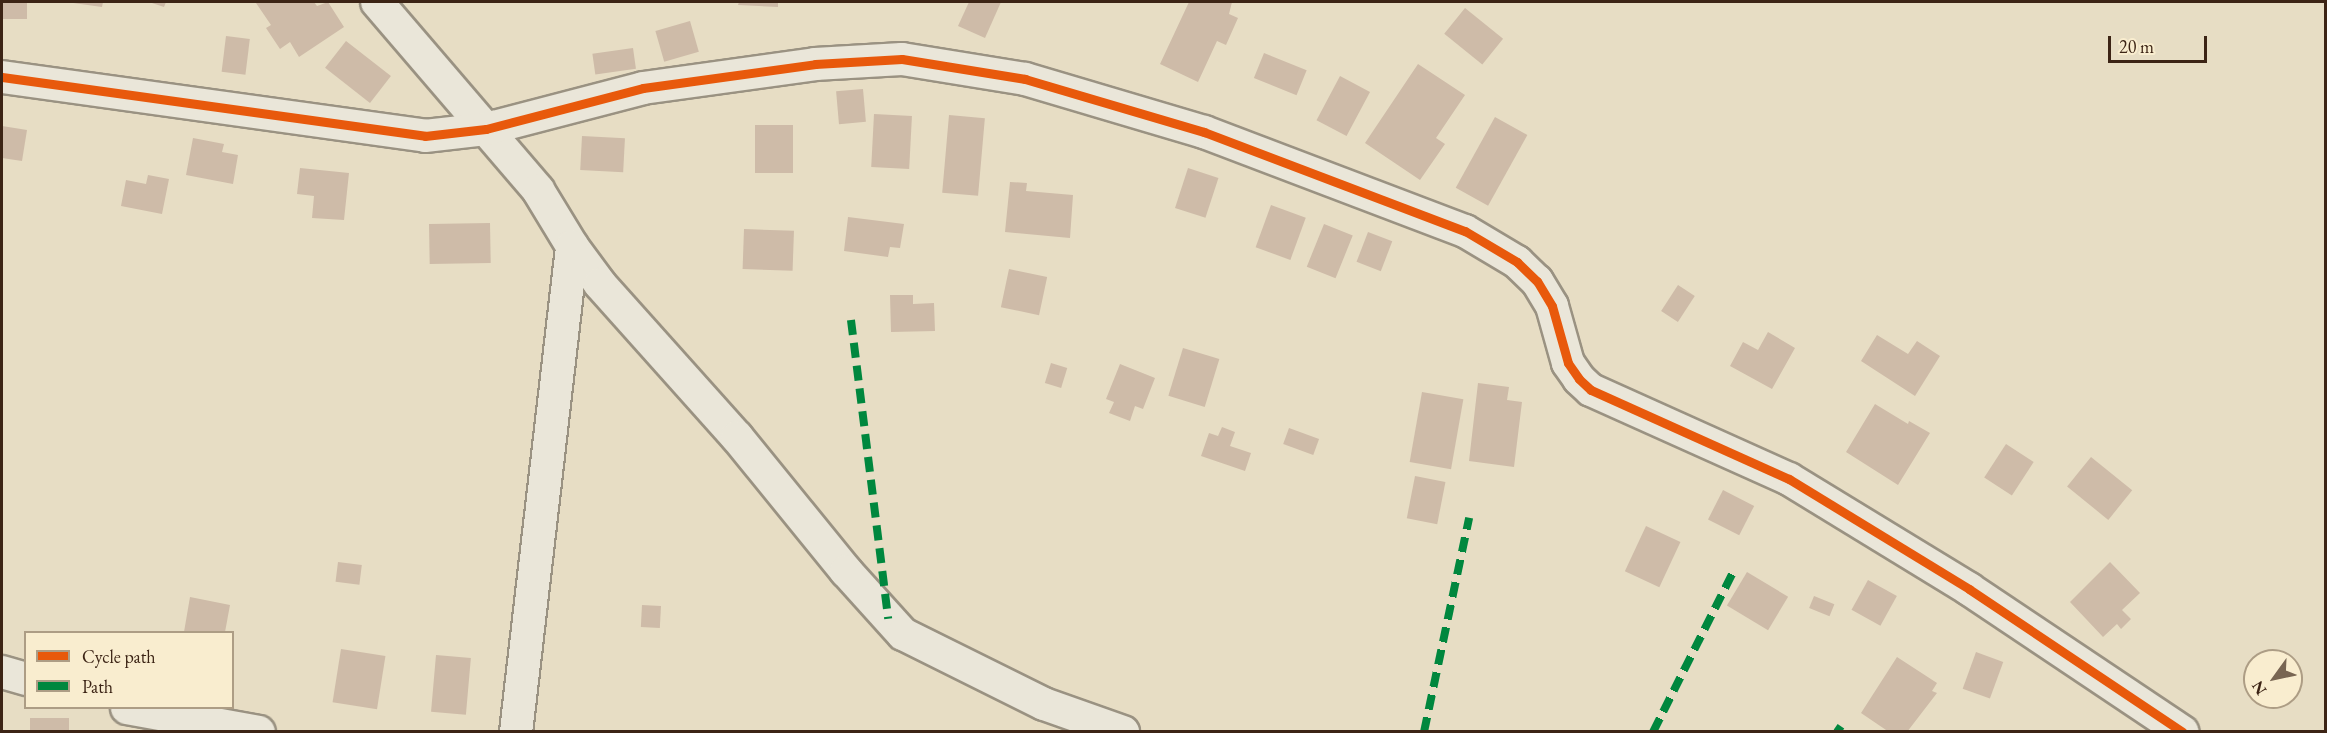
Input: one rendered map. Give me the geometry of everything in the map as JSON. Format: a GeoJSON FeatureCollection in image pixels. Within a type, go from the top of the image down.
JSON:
{"type":"FeatureCollection","features":[{"type":"Feature","properties":{"kind":"street"},"geometry":{"type":"LineString","coordinates":[[377,2],[538,190],[572,246],[600,284],[737,437],[846,571],[903,634],[1044,704],[1123,732]]}},
{"type":"Feature","properties":{"kind":"street"},"geometry":{"type":"LineString","coordinates":[[2,77],[196,102],[392,133],[434,136],[486,129],[643,88],[815,63],[902,59],[1025,79],[1204,132],[1455,226],[1506,255],[1537,281],[1552,306],[1568,363],[1579,379],[1591,390],[1713,442],[1789,479],[1969,589],[2183,732]]}},
{"type":"Feature","properties":{"kind":"street"},"geometry":{"type":"LineString","coordinates":[[516,732],[572,246]]}},
{"type":"Feature","properties":{"kind":"street"},"geometry":{"type":"LineString","coordinates":[[2,672],[24,678]]}},
{"type":"Feature","properties":{"kind":"street"},"geometry":{"type":"LineString","coordinates":[[135,717],[259,732]]}},
{"type":"Feature","properties":{"kind":"building"},"geometry":{"type":"Polygon","coordinates":[[[2,2],[27,2],[27,19],[2,19],[2,2]]]}},
{"type":"Feature","properties":{"kind":"building"},"geometry":{"type":"Polygon","coordinates":[[[66,2],[103,2],[102,7],[66,2]]]}},
{"type":"Feature","properties":{"kind":"building"},"geometry":{"type":"Polygon","coordinates":[[[149,2],[166,2],[164,7],[149,2]]]}},
{"type":"Feature","properties":{"kind":"building"},"geometry":{"type":"Polygon","coordinates":[[[314,2],[317,6],[328,2],[344,27],[299,57],[290,42],[280,49],[266,28],[271,25],[256,3],[314,2]]]}},
{"type":"Feature","properties":{"kind":"building"},"geometry":{"type":"Polygon","coordinates":[[[739,2],[778,2],[778,7],[738,5],[739,2]]]}},
{"type":"Feature","properties":{"kind":"building"},"geometry":{"type":"Polygon","coordinates":[[[969,2],[1001,2],[985,38],[958,26],[969,2]]]}},
{"type":"Feature","properties":{"kind":"building"},"geometry":{"type":"Polygon","coordinates":[[[1189,2],[1232,2],[1229,14],[1238,18],[1226,45],[1217,41],[1198,82],[1160,64],[1189,2]]]}},
{"type":"Feature","properties":{"kind":"building"},"geometry":{"type":"Polygon","coordinates":[[[1465,8],[1503,39],[1482,64],[1444,34],[1465,8]]]}},
{"type":"Feature","properties":{"kind":"building"},"geometry":{"type":"Polygon","coordinates":[[[690,21],[699,52],[664,62],[655,31],[690,21]]]}},
{"type":"Feature","properties":{"kind":"building"},"geometry":{"type":"Polygon","coordinates":[[[226,36],[250,39],[245,75],[222,72],[226,36]]]}},
{"type":"Feature","properties":{"kind":"building"},"geometry":{"type":"Polygon","coordinates":[[[346,41],[391,76],[370,103],[325,68],[346,41]]]}},
{"type":"Feature","properties":{"kind":"building"},"geometry":{"type":"Polygon","coordinates":[[[633,48],[636,69],[595,75],[592,54],[633,48]]]}},
{"type":"Feature","properties":{"kind":"building"},"geometry":{"type":"Polygon","coordinates":[[[1264,53],[1307,70],[1297,95],[1254,78],[1264,53]]]}},
{"type":"Feature","properties":{"kind":"building"},"geometry":{"type":"Polygon","coordinates":[[[1418,64],[1465,95],[1436,138],[1445,144],[1420,180],[1365,143],[1418,64]]]}},
{"type":"Feature","properties":{"kind":"building"},"geometry":{"type":"Polygon","coordinates":[[[1340,76],[1370,92],[1347,136],[1317,120],[1340,76]]]}},
{"type":"Feature","properties":{"kind":"building"},"geometry":{"type":"Polygon","coordinates":[[[863,89],[866,122],[839,124],[836,91],[863,89]]]}},
{"type":"Feature","properties":{"kind":"building"},"geometry":{"type":"Polygon","coordinates":[[[874,114],[912,116],[909,169],[871,167],[874,114]]]}},
{"type":"Feature","properties":{"kind":"building"},"geometry":{"type":"Polygon","coordinates":[[[949,115],[985,118],[978,196],[942,193],[949,115]]]}},
{"type":"Feature","properties":{"kind":"building"},"geometry":{"type":"Polygon","coordinates":[[[1495,117],[1527,135],[1488,206],[1456,188],[1495,117]]]}},
{"type":"Feature","properties":{"kind":"building"},"geometry":{"type":"Polygon","coordinates":[[[755,125],[793,125],[793,173],[755,173],[755,125]]]}},
{"type":"Feature","properties":{"kind":"building"},"geometry":{"type":"Polygon","coordinates":[[[2,126],[27,130],[22,161],[2,158],[2,126]]]}},
{"type":"Feature","properties":{"kind":"building"},"geometry":{"type":"Polygon","coordinates":[[[582,136],[625,138],[623,172],[580,170],[582,136]]]}},
{"type":"Feature","properties":{"kind":"building"},"geometry":{"type":"Polygon","coordinates":[[[193,138],[224,144],[222,152],[238,155],[233,184],[186,175],[193,138]]]}},
{"type":"Feature","properties":{"kind":"building"},"geometry":{"type":"Polygon","coordinates":[[[300,168],[349,173],[344,220],[312,218],[314,196],[297,194],[300,168]]]}},
{"type":"Feature","properties":{"kind":"building"},"geometry":{"type":"Polygon","coordinates":[[[1188,168],[1218,178],[1205,218],[1175,208],[1188,168]]]}},
{"type":"Feature","properties":{"kind":"building"},"geometry":{"type":"Polygon","coordinates":[[[148,175],[169,179],[162,214],[121,206],[126,180],[146,184],[148,175]]]}},
{"type":"Feature","properties":{"kind":"building"},"geometry":{"type":"Polygon","coordinates":[[[1010,182],[1027,183],[1026,191],[1073,195],[1070,238],[1005,232],[1010,182]]]}},
{"type":"Feature","properties":{"kind":"building"},"geometry":{"type":"Polygon","coordinates":[[[1271,205],[1306,218],[1290,260],[1256,247],[1271,205]]]}},
{"type":"Feature","properties":{"kind":"building"},"geometry":{"type":"Polygon","coordinates":[[[848,217],[904,224],[900,248],[890,247],[888,257],[844,251],[848,217]]]}},
{"type":"Feature","properties":{"kind":"building"},"geometry":{"type":"Polygon","coordinates":[[[490,223],[491,263],[430,264],[429,224],[490,223]]]}},
{"type":"Feature","properties":{"kind":"building"},"geometry":{"type":"Polygon","coordinates":[[[1324,224],[1353,236],[1336,278],[1307,267],[1324,224]]]}},
{"type":"Feature","properties":{"kind":"building"},"geometry":{"type":"Polygon","coordinates":[[[744,229],[794,231],[793,271],[743,269],[744,229]]]}},
{"type":"Feature","properties":{"kind":"building"},"geometry":{"type":"Polygon","coordinates":[[[1368,232],[1392,241],[1381,271],[1357,262],[1368,232]]]}},
{"type":"Feature","properties":{"kind":"building"},"geometry":{"type":"Polygon","coordinates":[[[1009,269],[1047,277],[1039,315],[1001,307],[1009,269]]]}},
{"type":"Feature","properties":{"kind":"building"},"geometry":{"type":"Polygon","coordinates":[[[1678,285],[1695,296],[1678,322],[1661,311],[1678,285]]]}},
{"type":"Feature","properties":{"kind":"building"},"geometry":{"type":"Polygon","coordinates":[[[890,295],[913,295],[913,304],[934,303],[935,331],[891,332],[890,295]]]}},
{"type":"Feature","properties":{"kind":"building"},"geometry":{"type":"Polygon","coordinates":[[[1768,332],[1795,348],[1772,389],[1730,366],[1743,342],[1758,350],[1768,332]]]}},
{"type":"Feature","properties":{"kind":"building"},"geometry":{"type":"Polygon","coordinates":[[[1877,335],[1908,354],[1917,341],[1940,356],[1915,396],[1861,361],[1877,335]]]}},
{"type":"Feature","properties":{"kind":"building"},"geometry":{"type":"Polygon","coordinates":[[[1183,348],[1219,359],[1205,407],[1168,396],[1183,348]]]}},
{"type":"Feature","properties":{"kind":"building"},"geometry":{"type":"Polygon","coordinates":[[[1051,363],[1067,368],[1061,388],[1045,383],[1051,363]]]}},
{"type":"Feature","properties":{"kind":"building"},"geometry":{"type":"Polygon","coordinates":[[[1120,364],[1155,378],[1143,409],[1135,406],[1130,421],[1109,413],[1114,402],[1106,399],[1120,364]]]}},
{"type":"Feature","properties":{"kind":"building"},"geometry":{"type":"Polygon","coordinates":[[[1478,383],[1509,387],[1507,400],[1522,402],[1514,467],[1469,461],[1478,383]]]}},
{"type":"Feature","properties":{"kind":"building"},"geometry":{"type":"Polygon","coordinates":[[[1422,392],[1463,399],[1451,469],[1410,462],[1422,392]]]}},
{"type":"Feature","properties":{"kind":"building"},"geometry":{"type":"Polygon","coordinates":[[[1875,404],[1908,424],[1909,421],[1930,433],[1898,485],[1846,452],[1875,404]]]}},
{"type":"Feature","properties":{"kind":"building"},"geometry":{"type":"Polygon","coordinates":[[[1222,427],[1235,432],[1230,446],[1251,453],[1245,471],[1201,456],[1209,433],[1218,436],[1222,427]]]}},
{"type":"Feature","properties":{"kind":"building"},"geometry":{"type":"Polygon","coordinates":[[[1289,428],[1319,439],[1313,455],[1283,444],[1289,428]]]}},
{"type":"Feature","properties":{"kind":"building"},"geometry":{"type":"Polygon","coordinates":[[[2006,444],[2034,462],[2012,496],[1984,478],[2006,444]]]}},
{"type":"Feature","properties":{"kind":"building"},"geometry":{"type":"Polygon","coordinates":[[[2091,457],[2132,490],[2108,520],[2067,487],[2091,457]]]}},
{"type":"Feature","properties":{"kind":"building"},"geometry":{"type":"Polygon","coordinates":[[[1415,476],[1445,482],[1437,524],[1407,518],[1415,476]]]}},
{"type":"Feature","properties":{"kind":"building"},"geometry":{"type":"Polygon","coordinates":[[[1723,490],[1754,506],[1739,535],[1708,519],[1723,490]]]}},
{"type":"Feature","properties":{"kind":"building"},"geometry":{"type":"Polygon","coordinates":[[[1646,526],[1680,542],[1659,587],[1625,571],[1646,526]]]}},
{"type":"Feature","properties":{"kind":"building"},"geometry":{"type":"Polygon","coordinates":[[[338,562],[362,565],[359,585],[336,582],[338,562]]]}},
{"type":"Feature","properties":{"kind":"building"},"geometry":{"type":"Polygon","coordinates":[[[2110,562],[2140,593],[2122,610],[2131,619],[2121,629],[2117,624],[2103,637],[2070,602],[2110,562]]]}},
{"type":"Feature","properties":{"kind":"building"},"geometry":{"type":"Polygon","coordinates":[[[1747,572],[1788,597],[1768,630],[1727,605],[1747,572]]]}},
{"type":"Feature","properties":{"kind":"building"},"geometry":{"type":"Polygon","coordinates":[[[1868,580],[1897,596],[1880,626],[1852,610],[1868,580]]]}},
{"type":"Feature","properties":{"kind":"building"},"geometry":{"type":"Polygon","coordinates":[[[1814,596],[1834,604],[1830,616],[1809,608],[1814,596]]]}},
{"type":"Feature","properties":{"kind":"building"},"geometry":{"type":"Polygon","coordinates":[[[190,597],[230,605],[225,631],[184,631],[190,597]]]}},
{"type":"Feature","properties":{"kind":"building"},"geometry":{"type":"Polygon","coordinates":[[[642,605],[661,606],[660,628],[641,627],[642,605]]]}},
{"type":"Feature","properties":{"kind":"building"},"geometry":{"type":"Polygon","coordinates":[[[341,649],[385,656],[377,709],[333,702],[341,649]]]}},
{"type":"Feature","properties":{"kind":"building"},"geometry":{"type":"Polygon","coordinates":[[[1976,652],[2003,662],[1990,699],[1963,689],[1976,652]]]}},
{"type":"Feature","properties":{"kind":"building"},"geometry":{"type":"Polygon","coordinates":[[[436,655],[471,658],[466,715],[431,712],[436,655]]]}},
{"type":"Feature","properties":{"kind":"building"},"geometry":{"type":"Polygon","coordinates":[[[1897,657],[1937,683],[1932,691],[1937,693],[1907,732],[1889,732],[1861,713],[1897,657]]]}},
{"type":"Feature","properties":{"kind":"building"},"geometry":{"type":"Polygon","coordinates":[[[30,718],[69,718],[69,732],[30,732],[30,718]]]}},
{"type":"Feature","properties":{"kind":"marked path"},"geometry":{"type":"LineString","coordinates":[[851,320],[888,619]]}},
{"type":"Feature","properties":{"kind":"marked path"},"geometry":{"type":"LineString","coordinates":[[1424,732],[1469,518]]}},
{"type":"Feature","properties":{"kind":"marked path"},"geometry":{"type":"LineString","coordinates":[[1653,732],[1732,574]]}},
{"type":"Feature","properties":{"kind":"marked path"},"geometry":{"type":"LineString","coordinates":[[1837,732],[1841,726]]}},
{"type":"Feature","properties":{"kind":"cycle path"},"geometry":{"type":"LineString","coordinates":[[2,77],[425,136],[486,129],[643,88],[815,64],[902,59],[1025,79],[1204,132],[1465,231],[1517,262],[1537,281],[1552,306],[1568,363],[1579,379],[1591,390],[1789,479],[1969,589],[2183,732]]}}]}
